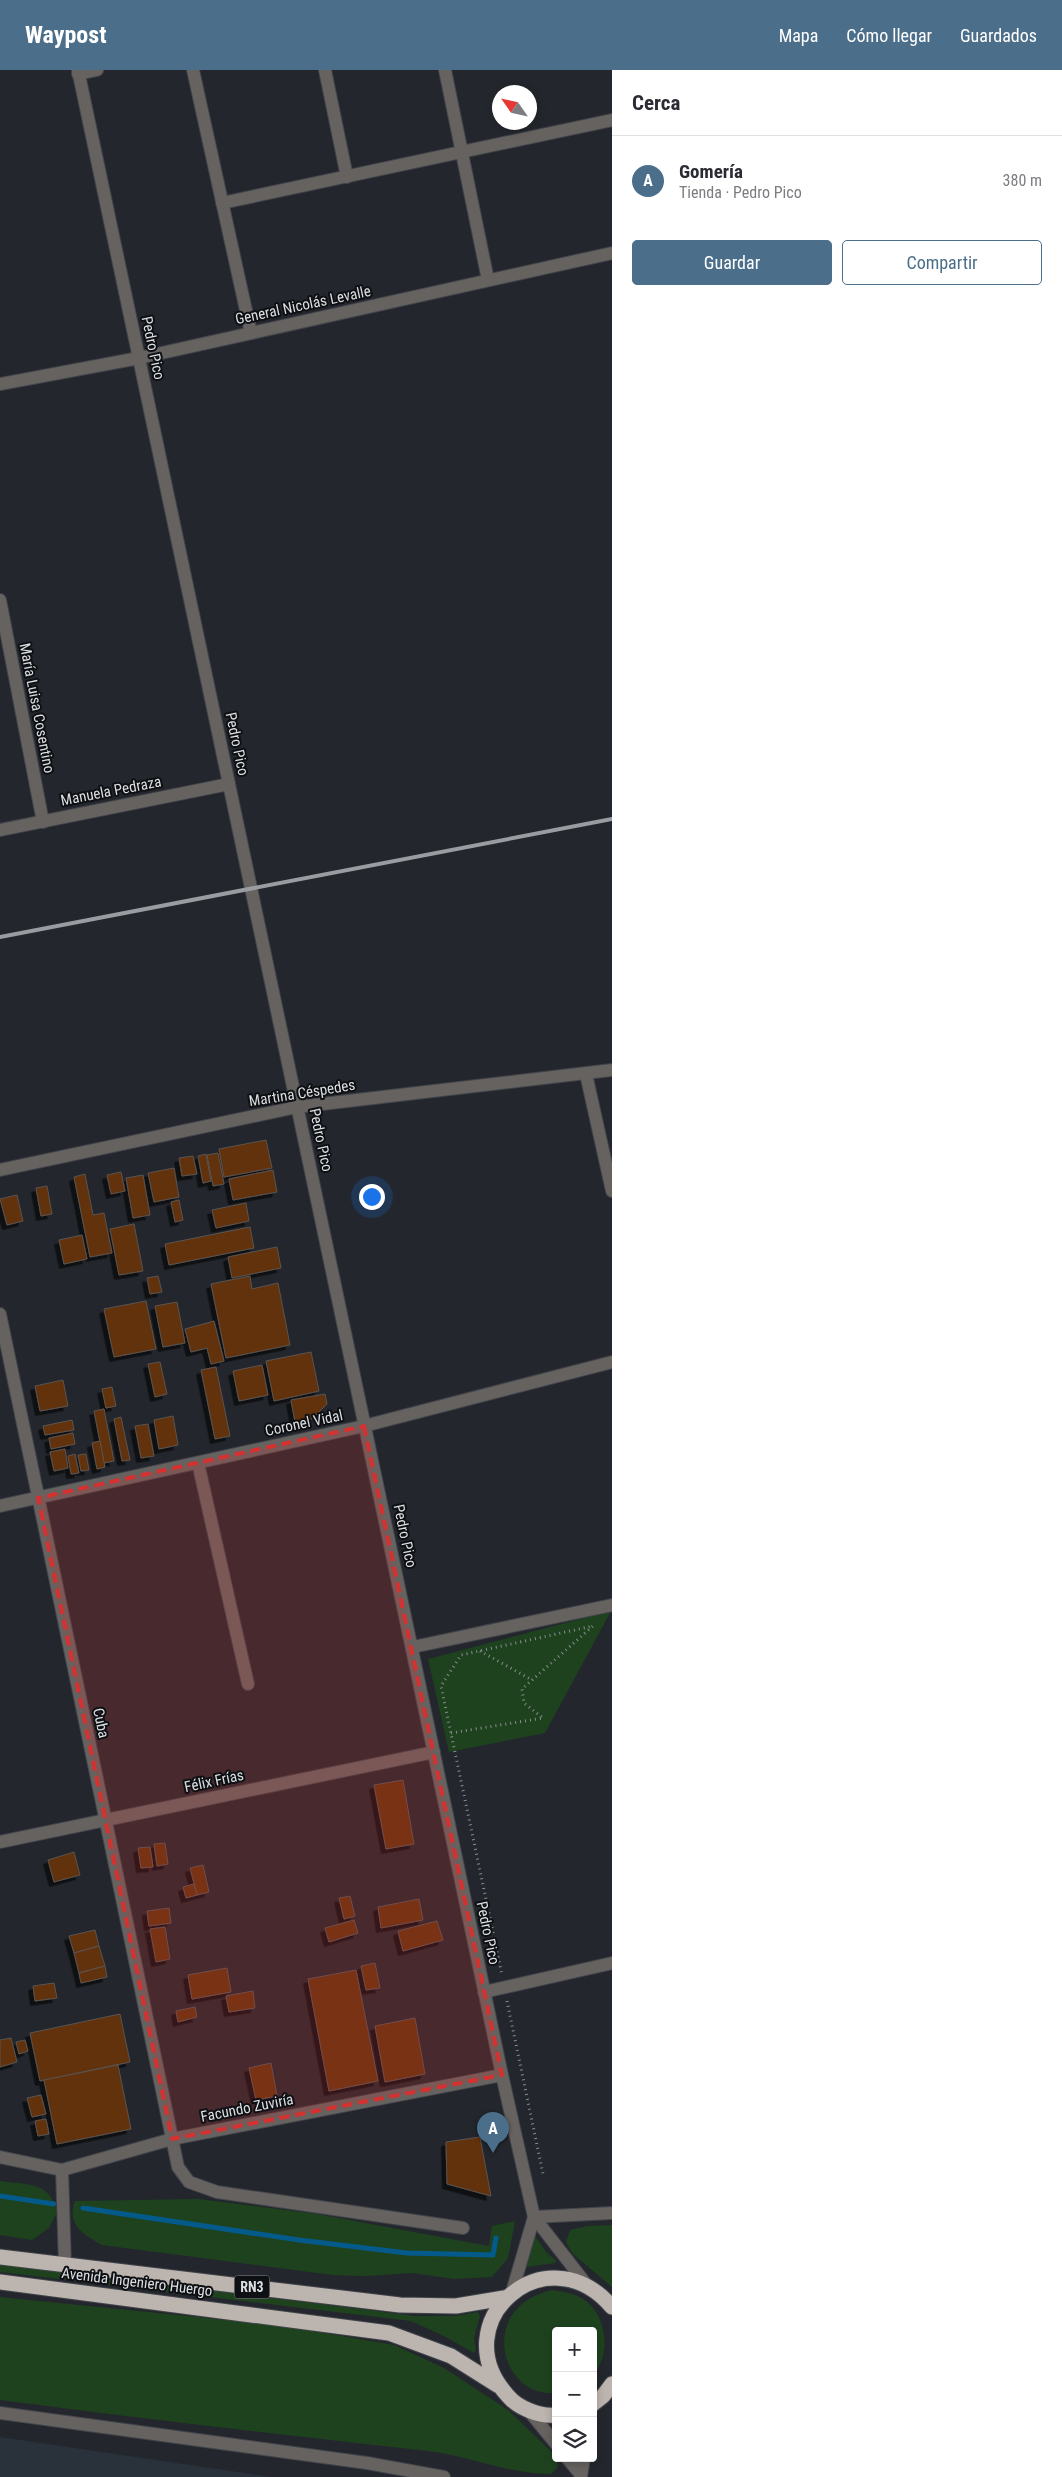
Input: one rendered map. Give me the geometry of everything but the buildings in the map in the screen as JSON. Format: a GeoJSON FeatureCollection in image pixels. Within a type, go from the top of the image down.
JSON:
{"type":"FeatureCollection","features":[{"type":"Feature","properties":{"kind":"highway","name":"Avenida Ingeniero Huergo"},"geometry":{"type":"LineString","coordinates":[[0,2257],[400,2305],[456,2306],[508,2295],[529,2282],[548,2278],[567,2278],[586,2284],[601,2294],[612,2307]]}},
{"type":"Feature","properties":{"kind":"highway","name":"Avenida Ingeniero Huergo"},"geometry":{"type":"LineString","coordinates":[[0,2282],[390,2333],[451,2356],[497,2385],[511,2400],[530,2411],[552,2414]]}},
{"type":"Feature","properties":{"kind":"highway","name":"Avenida Ingeniero Huergo"},"geometry":{"type":"LineString","coordinates":[[497,2385],[488,2365],[486,2344],[490,2324],[508,2295]]}},
{"type":"Feature","properties":{"kind":"highway"},"geometry":{"type":"LineString","coordinates":[[603,2398],[612,2384]]}},
{"type":"Feature","properties":{"kind":"street"},"geometry":{"type":"LineString","coordinates":[[78,72],[97,70]]}},
{"type":"Feature","properties":{"kind":"street"},"geometry":{"type":"LineString","coordinates":[[193,70],[251,333]]}},
{"type":"Feature","properties":{"kind":"street"},"geometry":{"type":"LineString","coordinates":[[325,70],[347,177]]}},
{"type":"Feature","properties":{"kind":"street"},"geometry":{"type":"LineString","coordinates":[[445,70],[488,280]]}},
{"type":"Feature","properties":{"kind":"street","name":"Pedro Pico"},"geometry":{"type":"LineString","coordinates":[[78,72],[364,1426],[413,1647],[484,1992],[534,2217],[586,2284]]}},
{"type":"Feature","properties":{"kind":"street"},"geometry":{"type":"LineString","coordinates":[[222,202],[612,120]]}},
{"type":"Feature","properties":{"kind":"street","name":"General Nicolás Levalle"},"geometry":{"type":"LineString","coordinates":[[0,384],[138,358],[612,253]]}},
{"type":"Feature","properties":{"kind":"street","name":"María Luisa Cosentino"},"geometry":{"type":"LineString","coordinates":[[0,600],[43,822]]}},
{"type":"Feature","properties":{"kind":"street","name":"Manuela Pedraza"},"geometry":{"type":"LineString","coordinates":[[0,830],[229,784]]}},
{"type":"Feature","properties":{"kind":"street","name":"Martina Céspedes"},"geometry":{"type":"LineString","coordinates":[[0,1170],[297,1107],[612,1070]]}},
{"type":"Feature","properties":{"kind":"street"},"geometry":{"type":"LineString","coordinates":[[586,1074],[612,1191]]}},
{"type":"Feature","properties":{"kind":"street","name":"Cuba"},"geometry":{"type":"LineString","coordinates":[[0,1314],[178,2167],[189,2182],[217,2192],[463,2228]]}},
{"type":"Feature","properties":{"kind":"street","name":"Coronel Vidal"},"geometry":{"type":"LineString","coordinates":[[0,1506],[364,1426],[612,1362]]}},
{"type":"Feature","properties":{"kind":"street"},"geometry":{"type":"LineString","coordinates":[[198,1463],[248,1684]]}},
{"type":"Feature","properties":{"kind":"street"},"geometry":{"type":"LineString","coordinates":[[413,1647],[612,1605]]}},
{"type":"Feature","properties":{"kind":"street","name":"Félix Frías"},"geometry":{"type":"LineString","coordinates":[[0,1842],[434,1752]]}},
{"type":"Feature","properties":{"kind":"street"},"geometry":{"type":"LineString","coordinates":[[484,1992],[612,1963]]}},
{"type":"Feature","properties":{"kind":"street","name":"Facundo Zuviría"},"geometry":{"type":"LineString","coordinates":[[0,2157],[62,2170],[172,2139],[502,2075]]}},
{"type":"Feature","properties":{"kind":"street"},"geometry":{"type":"LineString","coordinates":[[62,2170],[64,2265]]}},
{"type":"Feature","properties":{"kind":"street"},"geometry":{"type":"LineString","coordinates":[[534,2217],[612,2214]]}},
{"type":"Feature","properties":{"kind":"street","name":"Pedro Pico"},"geometry":{"type":"LineString","coordinates":[[508,2295],[534,2217]]}},
{"type":"Feature","properties":{"kind":"street"},"geometry":{"type":"LineString","coordinates":[[530,2411],[552,2439]]}},
{"type":"Feature","properties":{"kind":"street"},"geometry":{"type":"LineString","coordinates":[[0,2413],[367,2463],[444,2477]]}},
{"type":"Feature","properties":{"kind":"street"},"geometry":{"type":"LineString","coordinates":[[570,2462],[581,2476]]}},
{"type":"Feature","properties":{"kind":"street"},"geometry":{"type":"LineString","coordinates":[[581,2476],[583,2462]]}},
{"type":"Feature","properties":{"kind":"path"},"geometry":{"type":"LineString","coordinates":[[451,1733],[543,1718],[524,1703],[522,1689],[593,1626],[461,1655],[442,1686],[451,1733],[543,2174]]}},
{"type":"Feature","properties":{"kind":"path"},"geometry":{"type":"LineString","coordinates":[[479,1651],[532,1680]]}},
{"type":"Feature","properties":{"kind":"highlighted area"},"geometry":{"type":"Polygon","coordinates":[[[364,1426],[502,2075],[172,2139],[38,1498],[364,1426]]]}},
{"type":"Feature","properties":{"kind":"shaded area"},"geometry":{"type":"Polygon","coordinates":[[[0,2437],[271,2477],[0,2477],[0,2437]]]}},
{"type":"Feature","properties":{"kind":"green space"},"geometry":{"type":"Polygon","coordinates":[[[611,1611],[545,1733],[449,1752],[428,1659],[611,1611]]]}},
{"type":"Feature","properties":{"kind":"green space"},"geometry":{"type":"Polygon","coordinates":[[[0,2181],[36,2186],[49,2195],[54,2202],[57,2212],[49,2228],[32,2240],[0,2235],[0,2181]]]}},
{"type":"Feature","properties":{"kind":"green space"},"geometry":{"type":"Polygon","coordinates":[[[198,2199],[317,2214],[489,2246],[492,2226],[515,2221],[508,2258],[492,2277],[454,2279],[412,2273],[366,2276],[333,2275],[102,2245],[78,2228],[73,2216],[75,2201],[198,2199]]]}},
{"type":"Feature","properties":{"kind":"green space"},"geometry":{"type":"Polygon","coordinates":[[[612,2225],[612,2287],[572,2253],[566,2242],[570,2230],[587,2226],[612,2225]]]}},
{"type":"Feature","properties":{"kind":"green space"},"geometry":{"type":"Polygon","coordinates":[[[533,2233],[547,2253],[556,2260],[555,2263],[526,2267],[533,2233]]]}},
{"type":"Feature","properties":{"kind":"green space"},"geometry":{"type":"Polygon","coordinates":[[[0,2264],[415,2316],[456,2316],[478,2312],[480,2316],[474,2338],[476,2350],[474,2353],[446,2337],[411,2321],[0,2272],[0,2264]]]}},
{"type":"Feature","properties":{"kind":"green space"},"geometry":{"type":"Polygon","coordinates":[[[553,2290],[576,2295],[591,2306],[602,2324],[604,2335],[605,2346],[603,2356],[597,2369],[597,2327],[552,2327],[552,2393],[537,2391],[521,2382],[510,2367],[505,2350],[505,2331],[513,2314],[529,2299],[553,2290]]]}},
{"type":"Feature","properties":{"kind":"green space"},"geometry":{"type":"Polygon","coordinates":[[[0,2297],[277,2325],[394,2345],[444,2368],[508,2410],[552,2452],[552,2462],[557,2462],[558,2467],[551,2474],[535,2473],[504,2468],[444,2453],[0,2400],[0,2297]]]}},
{"type":"Feature","properties":{"kind":"waterway"},"geometry":{"type":"LineString","coordinates":[[0,2196],[54,2204]]}},
{"type":"Feature","properties":{"kind":"waterway"},"geometry":{"type":"LineString","coordinates":[[83,2208],[299,2240],[407,2253],[493,2255],[496,2238]]}},
{"type":"Feature","properties":{"kind":"railway"},"geometry":{"type":"LineString","coordinates":[[0,937],[612,819]]}},
{"type":"Feature","properties":{"kind":"place","name":"Gomería"},"geometry":{"type":"Point","coordinates":[493,2153]}}]}
